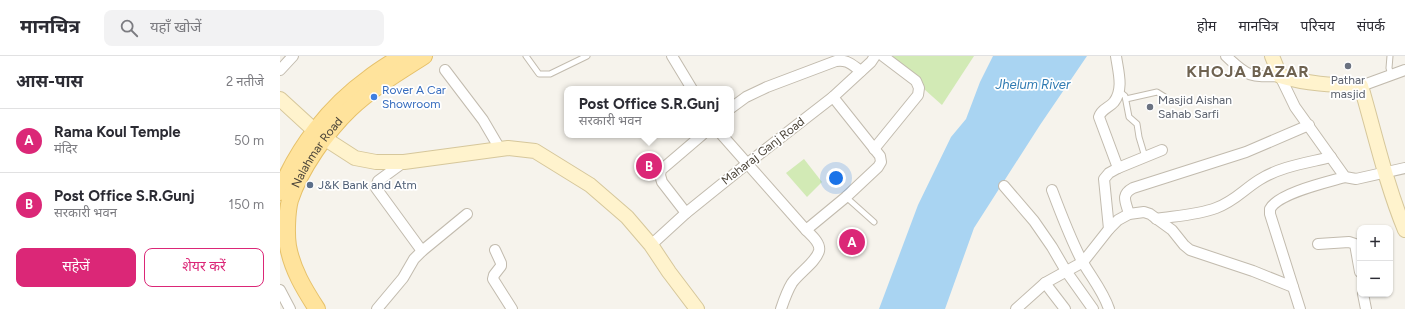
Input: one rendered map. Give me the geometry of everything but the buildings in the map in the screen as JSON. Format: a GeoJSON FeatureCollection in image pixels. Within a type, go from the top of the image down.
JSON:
{"type":"FeatureCollection","features":[{"type":"Feature","properties":{"kind":"main road","name":"Nalahmar Road"},"geometry":{"type":"LineString","coordinates":[[317,309],[305,291],[294,268],[288,245],[290,201],[320,134],[339,103],[368,78],[402,56]]}},
{"type":"Feature","properties":{"kind":"main road","name":"Nalahmar Road"},"geometry":{"type":"LineString","coordinates":[[280,192],[286,175],[295,160],[320,134],[376,87],[424,56]]}},
{"type":"Feature","properties":{"kind":"main road"},"geometry":{"type":"LineString","coordinates":[[280,256],[284,271],[295,295],[305,309]]}},
{"type":"Feature","properties":{"kind":"street"},"geometry":{"type":"LineString","coordinates":[[280,70],[293,56]]}},
{"type":"Feature","properties":{"kind":"street"},"geometry":{"type":"LineString","coordinates":[[672,56],[690,86]]}},
{"type":"Feature","properties":{"kind":"street","name":"Maharaj Ganj Road"},"geometry":{"type":"LineString","coordinates":[[651,245],[686,213],[833,97],[871,62],[875,56]]}},
{"type":"Feature","properties":{"kind":"street"},"geometry":{"type":"LineString","coordinates":[[874,149],[918,94],[919,88],[916,81],[883,56]]}},
{"type":"Feature","properties":{"kind":"street"},"geometry":{"type":"LineString","coordinates":[[1116,56],[1119,91],[1113,103],[1100,113],[1099,117],[1118,168]]}},
{"type":"Feature","properties":{"kind":"street"},"geometry":{"type":"LineString","coordinates":[[1226,56],[1242,71],[1250,75],[1280,76],[1299,82],[1313,84],[1361,86],[1405,70]]}},
{"type":"Feature","properties":{"kind":"street"},"geometry":{"type":"LineString","coordinates":[[1272,56],[1295,107],[1345,177]]}},
{"type":"Feature","properties":{"kind":"street"},"geometry":{"type":"LineString","coordinates":[[734,106],[746,97],[767,87],[836,61],[842,60],[849,62],[860,71]]}},
{"type":"Feature","properties":{"kind":"street"},"geometry":{"type":"LineString","coordinates":[[445,70],[484,120],[500,149]]}},
{"type":"Feature","properties":{"kind":"street"},"geometry":{"type":"LineString","coordinates":[[1361,86],[1385,172],[1401,213],[1405,230]]}},
{"type":"Feature","properties":{"kind":"street"},"geometry":{"type":"LineString","coordinates":[[806,230],[846,197],[878,167],[881,162],[880,156],[833,97]]}},
{"type":"Feature","properties":{"kind":"street"},"geometry":{"type":"LineString","coordinates":[[280,99],[320,134],[355,158],[376,162],[404,162],[500,149],[523,149],[535,152],[590,186],[627,217],[651,245],[697,309]]}},
{"type":"Feature","properties":{"kind":"street"},"geometry":{"type":"LineString","coordinates":[[1130,214],[1125,196],[1127,191],[1133,188],[1246,152],[1309,125]]}},
{"type":"Feature","properties":{"kind":"street"},"geometry":{"type":"LineString","coordinates":[[686,213],[662,182],[660,175],[661,170],[698,138]]}},
{"type":"Feature","properties":{"kind":"street"},"geometry":{"type":"LineString","coordinates":[[725,138],[819,246],[819,251],[814,259],[793,282],[781,309]]}},
{"type":"Feature","properties":{"kind":"street"},"geometry":{"type":"LineString","coordinates":[[1109,229],[1104,179],[1109,173],[1118,168],[1162,150]]}},
{"type":"Feature","properties":{"kind":"street"},"geometry":{"type":"LineString","coordinates":[[1156,219],[1214,209],[1234,200],[1258,181],[1272,173],[1332,157]]}},
{"type":"Feature","properties":{"kind":"street"},"geometry":{"type":"LineString","coordinates":[[404,162],[378,180],[376,188],[422,251]]}},
{"type":"Feature","properties":{"kind":"street"},"geometry":{"type":"LineString","coordinates":[[1300,309],[1270,214],[1270,209],[1276,202],[1305,188],[1345,177],[1356,179],[1405,168]]}},
{"type":"Feature","properties":{"kind":"street"},"geometry":{"type":"LineString","coordinates":[[1004,186],[1034,221],[1066,271],[1093,309]]}},
{"type":"Feature","properties":{"kind":"street"},"geometry":{"type":"LineString","coordinates":[[1052,190],[1067,229],[1109,309]]}},
{"type":"Feature","properties":{"kind":"street"},"geometry":{"type":"LineString","coordinates":[[1016,309],[1045,283],[1083,262],[1118,220],[1130,214],[1144,212],[1172,230],[1190,250],[1293,287]]}},
{"type":"Feature","properties":{"kind":"street"},"geometry":{"type":"LineString","coordinates":[[377,309],[403,278],[414,259],[467,214]]}},
{"type":"Feature","properties":{"kind":"street"},"geometry":{"type":"LineString","coordinates":[[1318,244],[1349,242],[1355,244],[1358,261]]}},
{"type":"Feature","properties":{"kind":"street"},"geometry":{"type":"LineString","coordinates":[[495,250],[501,266],[494,275],[493,279],[512,309]]}},
{"type":"Feature","properties":{"kind":"street"},"geometry":{"type":"LineString","coordinates":[[1045,283],[1065,309]]}},
{"type":"Feature","properties":{"kind":"street"},"geometry":{"type":"LineString","coordinates":[[280,290],[290,309]]}},
{"type":"Feature","properties":{"kind":"street"},"geometry":{"type":"LineString","coordinates":[[1364,297],[1366,309]]}},
{"type":"Feature","properties":{"kind":"lane"},"geometry":{"type":"LineString","coordinates":[[526,56],[539,74],[550,74],[587,56]]}},
{"type":"Feature","properties":{"kind":"lane"},"geometry":{"type":"LineString","coordinates":[[1390,56],[1389,68],[1392,75]]}},
{"type":"Feature","properties":{"kind":"lane"},"geometry":{"type":"LineString","coordinates":[[1119,91],[1125,96],[1129,117],[1137,124],[1145,157]]}},
{"type":"Feature","properties":{"kind":"lane"},"geometry":{"type":"LineString","coordinates":[[1126,99],[1157,92],[1165,97]]}},
{"type":"Feature","properties":{"kind":"lane"},"geometry":{"type":"LineString","coordinates":[[846,197],[874,222]]}},
{"type":"Feature","properties":{"kind":"green space"},"geometry":{"type":"Polygon","coordinates":[[[887,56],[974,56],[942,105],[887,56]]]}},
{"type":"Feature","properties":{"kind":"green space"},"geometry":{"type":"Polygon","coordinates":[[[804,159],[822,182],[807,197],[786,173],[804,159]]]}},
{"type":"Feature","properties":{"kind":"water","name":"Jhelum River"},"geometry":{"type":"Polygon","coordinates":[[[993,56],[1087,56],[1040,125],[974,228],[945,309],[879,309],[918,205],[951,137],[966,119],[980,82],[993,56]]]}},
{"type":"Feature","properties":{"kind":"place","name":"Pathar masjid"},"geometry":{"type":"Point","coordinates":[1348,66]}},
{"type":"Feature","properties":{"kind":"place","name":"Rover A Car Showroom"},"geometry":{"type":"Point","coordinates":[374,97]}},
{"type":"Feature","properties":{"kind":"place","name":"Masjid Aishan Sahab Sarfi"},"geometry":{"type":"Point","coordinates":[1150,107]}},
{"type":"Feature","properties":{"kind":"place","name":"Post Office S.R.Gunj"},"geometry":{"type":"Point","coordinates":[649,166]}},
{"type":"Feature","properties":{"kind":"place","name":"J&K Bank and Atm"},"geometry":{"type":"Point","coordinates":[310,185]}},
{"type":"Feature","properties":{"kind":"place","name":"Rama Koul Temple"},"geometry":{"type":"Point","coordinates":[852,242]}},
{"type":"Feature","properties":{"kind":"district","name":"KHOJA BAZAR"},"geometry":{"type":"Point","coordinates":[1248,71]}}]}
